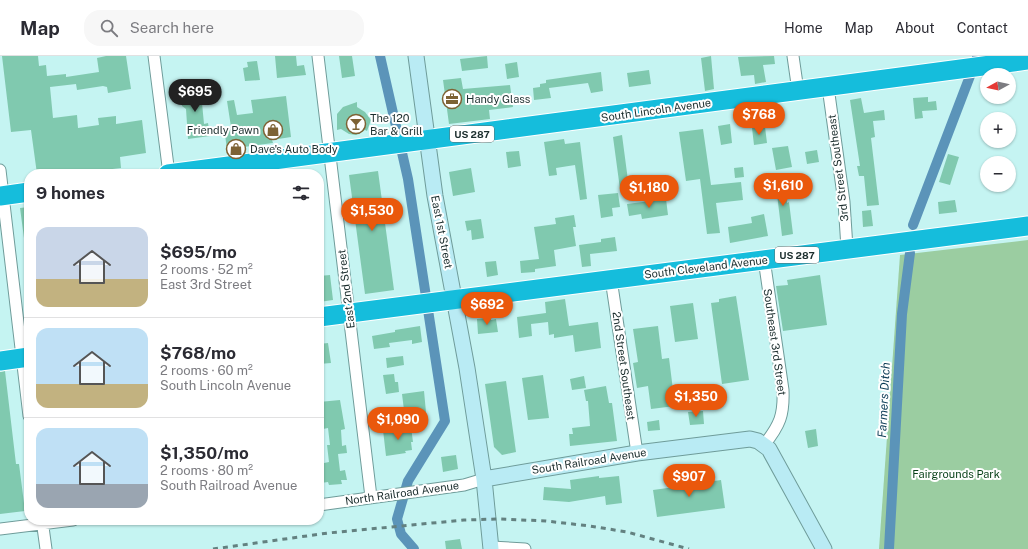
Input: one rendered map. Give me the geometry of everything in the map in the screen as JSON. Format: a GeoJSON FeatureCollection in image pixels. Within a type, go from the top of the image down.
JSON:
{"type":"FeatureCollection","features":[{"type":"Feature","properties":{"kind":"highway","name":"South Lincoln Avenue"},"geometry":{"type":"LineString","coordinates":[[426,140],[1028,60]]}},
{"type":"Feature","properties":{"kind":"highway","name":"US 287"},"geometry":{"type":"LineString","coordinates":[[207,169],[426,140]]}},
{"type":"Feature","properties":{"kind":"highway"},"geometry":{"type":"LineString","coordinates":[[2,196],[24,193]]}},
{"type":"Feature","properties":{"kind":"highway","name":"South Cleveland Avenue"},"geometry":{"type":"LineString","coordinates":[[455,301],[847,248],[1028,226]]}},
{"type":"Feature","properties":{"kind":"highway","name":"US 287"},"geometry":{"type":"LineString","coordinates":[[324,316],[455,301]]}},
{"type":"Feature","properties":{"kind":"highway"},"geometry":{"type":"LineString","coordinates":[[0,361],[24,357]]}},
{"type":"Feature","properties":{"kind":"main road","name":"East 1st Street"},"geometry":{"type":"LineString","coordinates":[[416,56],[426,140],[455,301],[484,479],[491,548]]}},
{"type":"Feature","properties":{"kind":"main road","name":"South Railroad Avenue"},"geometry":{"type":"LineString","coordinates":[[484,479],[637,453],[736,440],[750,439],[764,445]]}},
{"type":"Feature","properties":{"kind":"main road"},"geometry":{"type":"LineString","coordinates":[[764,445],[769,449],[824,549]]}},
{"type":"Feature","properties":{"kind":"street"},"geometry":{"type":"LineString","coordinates":[[154,56],[168,169]]}},
{"type":"Feature","properties":{"kind":"street","name":"East 2nd Street"},"geometry":{"type":"LineString","coordinates":[[318,56],[371,497]]}},
{"type":"Feature","properties":{"kind":"street"},"geometry":{"type":"LineString","coordinates":[[792,56],[798,91]]}},
{"type":"Feature","properties":{"kind":"street","name":"3rd Street Southeast"},"geometry":{"type":"LineString","coordinates":[[828,87],[844,202],[847,248]]}},
{"type":"Feature","properties":{"kind":"street"},"geometry":{"type":"LineString","coordinates":[[0,170],[2,196],[24,350]]}},
{"type":"Feature","properties":{"kind":"street","name":"Southeast 3rd Street"},"geometry":{"type":"LineString","coordinates":[[764,259],[784,403],[781,419],[776,429],[764,445]]}},
{"type":"Feature","properties":{"kind":"street","name":"2nd Street Southeast"},"geometry":{"type":"LineString","coordinates":[[612,279],[637,453]]}},
{"type":"Feature","properties":{"kind":"street","name":"North Railroad Avenue"},"geometry":{"type":"LineString","coordinates":[[324,504],[464,485],[484,479]]}},
{"type":"Feature","properties":{"kind":"street"},"geometry":{"type":"LineString","coordinates":[[0,529],[25,525]]}},
{"type":"Feature","properties":{"kind":"street"},"geometry":{"type":"LineString","coordinates":[[43,525],[46,549]]}},
{"type":"Feature","properties":{"kind":"street"},"geometry":{"type":"LineString","coordinates":[[491,548],[525,549]]}},
{"type":"Feature","properties":{"kind":"green space","name":"Fairgrounds Park"},"geometry":{"type":"Polygon","coordinates":[[[1028,240],[1028,549],[879,549],[900,255],[1028,240]]]}},
{"type":"Feature","properties":{"kind":"building"},"geometry":{"type":"Polygon","coordinates":[[[2,56],[38,56],[39,66],[46,65],[47,76],[66,74],[66,77],[99,72],[97,58],[106,56],[126,56],[131,89],[108,93],[107,87],[103,86],[77,90],[76,84],[50,87],[53,118],[77,115],[78,128],[99,125],[98,118],[116,116],[116,124],[142,120],[146,153],[120,157],[121,168],[36,169],[31,130],[11,132],[2,56]]]}},
{"type":"Feature","properties":{"kind":"building"},"geometry":{"type":"Polygon","coordinates":[[[275,56],[296,56],[297,66],[304,65],[306,75],[277,78],[275,56]]]}},
{"type":"Feature","properties":{"kind":"building"},"geometry":{"type":"Polygon","coordinates":[[[339,56],[352,56],[355,76],[342,78],[339,56]]]}},
{"type":"Feature","properties":{"kind":"building"},"geometry":{"type":"Polygon","coordinates":[[[487,56],[488,68],[462,71],[460,59],[487,56]]]}},
{"type":"Feature","properties":{"kind":"building"},"geometry":{"type":"Polygon","coordinates":[[[711,56],[714,89],[705,91],[701,58],[711,56]]]}},
{"type":"Feature","properties":{"kind":"building"},"geometry":{"type":"Polygon","coordinates":[[[774,56],[775,64],[763,65],[766,82],[755,84],[754,75],[741,76],[738,57],[774,56]]]}},
{"type":"Feature","properties":{"kind":"building"},"geometry":{"type":"Polygon","coordinates":[[[257,61],[260,80],[245,81],[243,68],[248,67],[247,62],[257,61]]]}},
{"type":"Feature","properties":{"kind":"building"},"geometry":{"type":"Polygon","coordinates":[[[517,62],[519,77],[507,79],[505,64],[517,62]]]}},
{"type":"Feature","properties":{"kind":"building"},"geometry":{"type":"Polygon","coordinates":[[[649,70],[651,84],[629,87],[627,73],[649,70]]]}},
{"type":"Feature","properties":{"kind":"building"},"geometry":{"type":"Polygon","coordinates":[[[601,72],[603,91],[591,93],[588,83],[549,88],[551,98],[534,100],[533,88],[540,87],[540,84],[546,83],[546,80],[601,72]]]}},
{"type":"Feature","properties":{"kind":"building"},"geometry":{"type":"Polygon","coordinates":[[[461,78],[463,89],[510,85],[513,107],[489,110],[490,119],[449,124],[443,80],[461,78]]]}},
{"type":"Feature","properties":{"kind":"building"},"geometry":{"type":"Polygon","coordinates":[[[203,89],[203,94],[206,94],[207,103],[202,103],[204,124],[208,123],[210,136],[188,139],[186,109],[182,106],[181,91],[203,89]]]}},
{"type":"Feature","properties":{"kind":"building"},"geometry":{"type":"Polygon","coordinates":[[[286,96],[291,137],[272,140],[273,143],[244,147],[244,150],[234,151],[233,148],[227,149],[224,128],[231,127],[227,101],[234,100],[237,115],[253,113],[251,100],[286,96]]]}},
{"type":"Feature","properties":{"kind":"building"},"geometry":{"type":"Polygon","coordinates":[[[928,97],[928,102],[936,101],[937,110],[922,111],[923,118],[915,119],[913,98],[928,97]]]}},
{"type":"Feature","properties":{"kind":"building"},"geometry":{"type":"Polygon","coordinates":[[[861,98],[864,113],[884,110],[885,120],[873,121],[875,137],[871,138],[879,205],[867,206],[864,176],[859,176],[857,166],[860,166],[850,100],[861,98]]]}},
{"type":"Feature","properties":{"kind":"building"},"geometry":{"type":"Polygon","coordinates":[[[357,102],[357,107],[365,112],[371,120],[367,131],[365,130],[356,135],[349,134],[341,129],[337,130],[337,114],[343,107],[357,102]]]}},
{"type":"Feature","properties":{"kind":"building"},"geometry":{"type":"Polygon","coordinates":[[[730,124],[732,143],[721,145],[718,126],[730,124]]]}},
{"type":"Feature","properties":{"kind":"building"},"geometry":{"type":"Polygon","coordinates":[[[765,127],[767,143],[754,145],[752,128],[765,127]]]}},
{"type":"Feature","properties":{"kind":"building"},"geometry":{"type":"Polygon","coordinates":[[[703,129],[711,185],[741,182],[743,200],[716,203],[720,233],[707,234],[700,179],[686,181],[679,132],[703,129]]]}},
{"type":"Feature","properties":{"kind":"building"},"geometry":{"type":"Polygon","coordinates":[[[622,135],[629,188],[620,189],[613,137],[622,135]]]}},
{"type":"Feature","properties":{"kind":"building"},"geometry":{"type":"Polygon","coordinates":[[[564,139],[565,144],[580,142],[587,199],[580,200],[575,165],[556,168],[557,175],[549,176],[544,142],[564,139]]]}},
{"type":"Feature","properties":{"kind":"building"},"geometry":{"type":"Polygon","coordinates":[[[788,146],[792,167],[776,170],[772,148],[788,146]]]}},
{"type":"Feature","properties":{"kind":"building"},"geometry":{"type":"Polygon","coordinates":[[[817,150],[819,162],[807,164],[805,152],[817,150]]]}},
{"type":"Feature","properties":{"kind":"building"},"geometry":{"type":"Polygon","coordinates":[[[519,151],[521,166],[508,168],[506,152],[519,151]]]}},
{"type":"Feature","properties":{"kind":"building"},"geometry":{"type":"Polygon","coordinates":[[[948,154],[959,157],[950,185],[939,182],[948,154]]]}},
{"type":"Feature","properties":{"kind":"building"},"geometry":{"type":"Polygon","coordinates":[[[743,167],[744,177],[735,178],[734,168],[743,167]]]}},
{"type":"Feature","properties":{"kind":"building"},"geometry":{"type":"Polygon","coordinates":[[[471,168],[475,192],[453,196],[449,172],[471,168]]]}},
{"type":"Feature","properties":{"kind":"building"},"geometry":{"type":"Polygon","coordinates":[[[378,171],[394,290],[365,294],[349,175],[378,171]]]}},
{"type":"Feature","properties":{"kind":"building"},"geometry":{"type":"Polygon","coordinates":[[[784,179],[787,203],[789,202],[793,234],[782,236],[777,194],[774,195],[772,181],[784,179]]]}},
{"type":"Feature","properties":{"kind":"building"},"geometry":{"type":"Polygon","coordinates":[[[618,193],[620,207],[612,208],[613,216],[601,218],[598,195],[618,193]]]}},
{"type":"Feature","properties":{"kind":"building"},"geometry":{"type":"Polygon","coordinates":[[[666,199],[668,215],[642,219],[641,214],[629,216],[627,204],[666,199]]]}},
{"type":"Feature","properties":{"kind":"building"},"geometry":{"type":"Polygon","coordinates":[[[955,200],[957,212],[939,214],[938,202],[955,200]]]}},
{"type":"Feature","properties":{"kind":"building"},"geometry":{"type":"Polygon","coordinates":[[[20,208],[24,208],[24,238],[20,208]]]}},
{"type":"Feature","properties":{"kind":"building"},"geometry":{"type":"Polygon","coordinates":[[[871,210],[873,226],[863,227],[862,211],[871,210]]]}},
{"type":"Feature","properties":{"kind":"building"},"geometry":{"type":"Polygon","coordinates":[[[764,214],[768,236],[730,243],[728,227],[752,223],[751,217],[764,214]]]}},
{"type":"Feature","properties":{"kind":"building"},"geometry":{"type":"Polygon","coordinates":[[[574,215],[576,227],[573,227],[576,246],[554,250],[556,266],[535,269],[535,272],[521,273],[520,261],[539,259],[534,227],[556,224],[555,218],[574,215]]]}},
{"type":"Feature","properties":{"kind":"building"},"geometry":{"type":"Polygon","coordinates":[[[481,219],[484,238],[472,240],[471,230],[467,231],[465,221],[481,219]]]}},
{"type":"Feature","properties":{"kind":"building"},"geometry":{"type":"Polygon","coordinates":[[[615,237],[617,251],[590,254],[591,266],[582,267],[579,245],[601,242],[601,239],[615,237]]]}},
{"type":"Feature","properties":{"kind":"building"},"geometry":{"type":"Polygon","coordinates":[[[496,261],[498,275],[487,277],[485,262],[496,261]]]}},
{"type":"Feature","properties":{"kind":"building"},"geometry":{"type":"Polygon","coordinates":[[[330,275],[333,300],[324,301],[324,276],[330,275]]]}},
{"type":"Feature","properties":{"kind":"building"},"geometry":{"type":"Polygon","coordinates":[[[820,275],[827,325],[783,331],[776,286],[788,285],[787,280],[820,275]]]}},
{"type":"Feature","properties":{"kind":"building"},"geometry":{"type":"Polygon","coordinates":[[[736,296],[749,380],[722,384],[711,303],[719,302],[719,299],[736,296]]]}},
{"type":"Feature","properties":{"kind":"building"},"geometry":{"type":"Polygon","coordinates":[[[565,299],[569,326],[598,322],[601,348],[575,352],[573,335],[554,338],[554,334],[549,335],[548,322],[531,324],[532,336],[519,338],[517,317],[546,313],[545,302],[565,299]]]}},
{"type":"Feature","properties":{"kind":"building"},"geometry":{"type":"Polygon","coordinates":[[[693,303],[698,339],[675,342],[670,306],[693,303]]]}},
{"type":"Feature","properties":{"kind":"building"},"geometry":{"type":"Polygon","coordinates":[[[491,318],[491,320],[496,319],[498,332],[478,334],[477,319],[491,318]]]}},
{"type":"Feature","properties":{"kind":"building"},"geometry":{"type":"Polygon","coordinates":[[[420,326],[422,342],[412,344],[412,340],[389,343],[390,347],[374,349],[372,336],[420,326]]]}},
{"type":"Feature","properties":{"kind":"building"},"geometry":{"type":"Polygon","coordinates":[[[658,326],[662,359],[669,358],[675,406],[651,409],[648,386],[637,388],[633,363],[638,362],[633,329],[658,326]]]}},
{"type":"Feature","properties":{"kind":"building"},"geometry":{"type":"Polygon","coordinates":[[[324,343],[328,343],[331,363],[324,364],[324,343]]]}},
{"type":"Feature","properties":{"kind":"building"},"geometry":{"type":"Polygon","coordinates":[[[403,356],[404,365],[387,368],[386,358],[403,356]]]}},
{"type":"Feature","properties":{"kind":"building"},"geometry":{"type":"Polygon","coordinates":[[[5,371],[16,464],[19,464],[24,511],[0,514],[0,372],[5,371]]]}},
{"type":"Feature","properties":{"kind":"building"},"geometry":{"type":"Polygon","coordinates":[[[394,374],[395,382],[398,382],[399,392],[386,394],[383,375],[394,374]]]}},
{"type":"Feature","properties":{"kind":"building"},"geometry":{"type":"Polygon","coordinates":[[[543,375],[549,418],[528,420],[522,378],[543,375]]]}},
{"type":"Feature","properties":{"kind":"building"},"geometry":{"type":"Polygon","coordinates":[[[584,376],[586,388],[572,390],[570,379],[584,376]]]}},
{"type":"Feature","properties":{"kind":"building"},"geometry":{"type":"Polygon","coordinates":[[[506,381],[516,452],[502,455],[494,447],[485,384],[506,381]]]}},
{"type":"Feature","properties":{"kind":"building"},"geometry":{"type":"Polygon","coordinates":[[[606,386],[609,403],[612,403],[617,441],[570,446],[569,434],[573,434],[572,428],[590,426],[588,401],[586,401],[584,390],[606,386]]]}},
{"type":"Feature","properties":{"kind":"building"},"geometry":{"type":"Polygon","coordinates":[[[424,391],[427,423],[406,426],[402,394],[424,391]]]}},
{"type":"Feature","properties":{"kind":"building"},"geometry":{"type":"Polygon","coordinates":[[[340,400],[345,429],[341,430],[342,446],[346,445],[347,453],[338,454],[340,471],[345,470],[347,480],[341,480],[342,484],[329,485],[328,482],[324,483],[324,463],[329,462],[327,445],[330,445],[328,428],[324,429],[324,402],[340,400]]]}},
{"type":"Feature","properties":{"kind":"building"},"geometry":{"type":"Polygon","coordinates":[[[703,411],[704,424],[690,425],[688,412],[703,411]]]}},
{"type":"Feature","properties":{"kind":"building"},"geometry":{"type":"Polygon","coordinates":[[[659,420],[660,430],[648,431],[647,422],[659,420]]]}},
{"type":"Feature","properties":{"kind":"building"},"geometry":{"type":"Polygon","coordinates":[[[411,427],[413,442],[411,442],[412,450],[405,451],[406,453],[386,456],[383,430],[411,427]]]}},
{"type":"Feature","properties":{"kind":"building"},"geometry":{"type":"Polygon","coordinates":[[[816,429],[818,446],[808,448],[805,431],[816,429]]]}},
{"type":"Feature","properties":{"kind":"building"},"geometry":{"type":"Polygon","coordinates":[[[456,455],[458,469],[443,472],[441,457],[456,455]]]}},
{"type":"Feature","properties":{"kind":"building"},"geometry":{"type":"Polygon","coordinates":[[[599,476],[599,478],[619,476],[622,503],[606,505],[605,496],[569,502],[543,500],[544,487],[571,489],[570,480],[599,476]]]}},
{"type":"Feature","properties":{"kind":"building"},"geometry":{"type":"Polygon","coordinates":[[[699,480],[700,483],[721,480],[725,508],[657,517],[653,490],[682,486],[682,483],[699,480]]]}},
{"type":"Feature","properties":{"kind":"building"},"geometry":{"type":"Polygon","coordinates":[[[460,539],[462,549],[446,549],[445,541],[460,539]]]}},
{"type":"Feature","properties":{"kind":"waterway"},"geometry":{"type":"LineString","coordinates":[[380,56],[408,179],[445,421],[408,481],[397,519],[401,534],[414,549]]}},
{"type":"Feature","properties":{"kind":"waterway","name":"Farmers Ditch"},"geometry":{"type":"LineString","coordinates":[[913,225],[970,76]]}},
{"type":"Feature","properties":{"kind":"waterway","name":"Farmers Ditch"},"geometry":{"type":"LineString","coordinates":[[889,549],[902,314],[910,253]]}},
{"type":"Feature","properties":{"kind":"railway"},"geometry":{"type":"LineString","coordinates":[[213,549],[328,533],[464,520],[499,519],[546,521],[590,526],[627,532],[689,549]]}},
{"type":"Feature","properties":{"kind":"place","name":"Handy Glass"},"geometry":{"type":"Point","coordinates":[452,99]}},
{"type":"Feature","properties":{"kind":"place","name":"The 120 Bar & Grill"},"geometry":{"type":"Point","coordinates":[356,124]}},
{"type":"Feature","properties":{"kind":"place","name":"Friendly Pawn"},"geometry":{"type":"Point","coordinates":[273,130]}},
{"type":"Feature","properties":{"kind":"place","name":"Dave's Auto Body"},"geometry":{"type":"Point","coordinates":[236,149]}}]}
